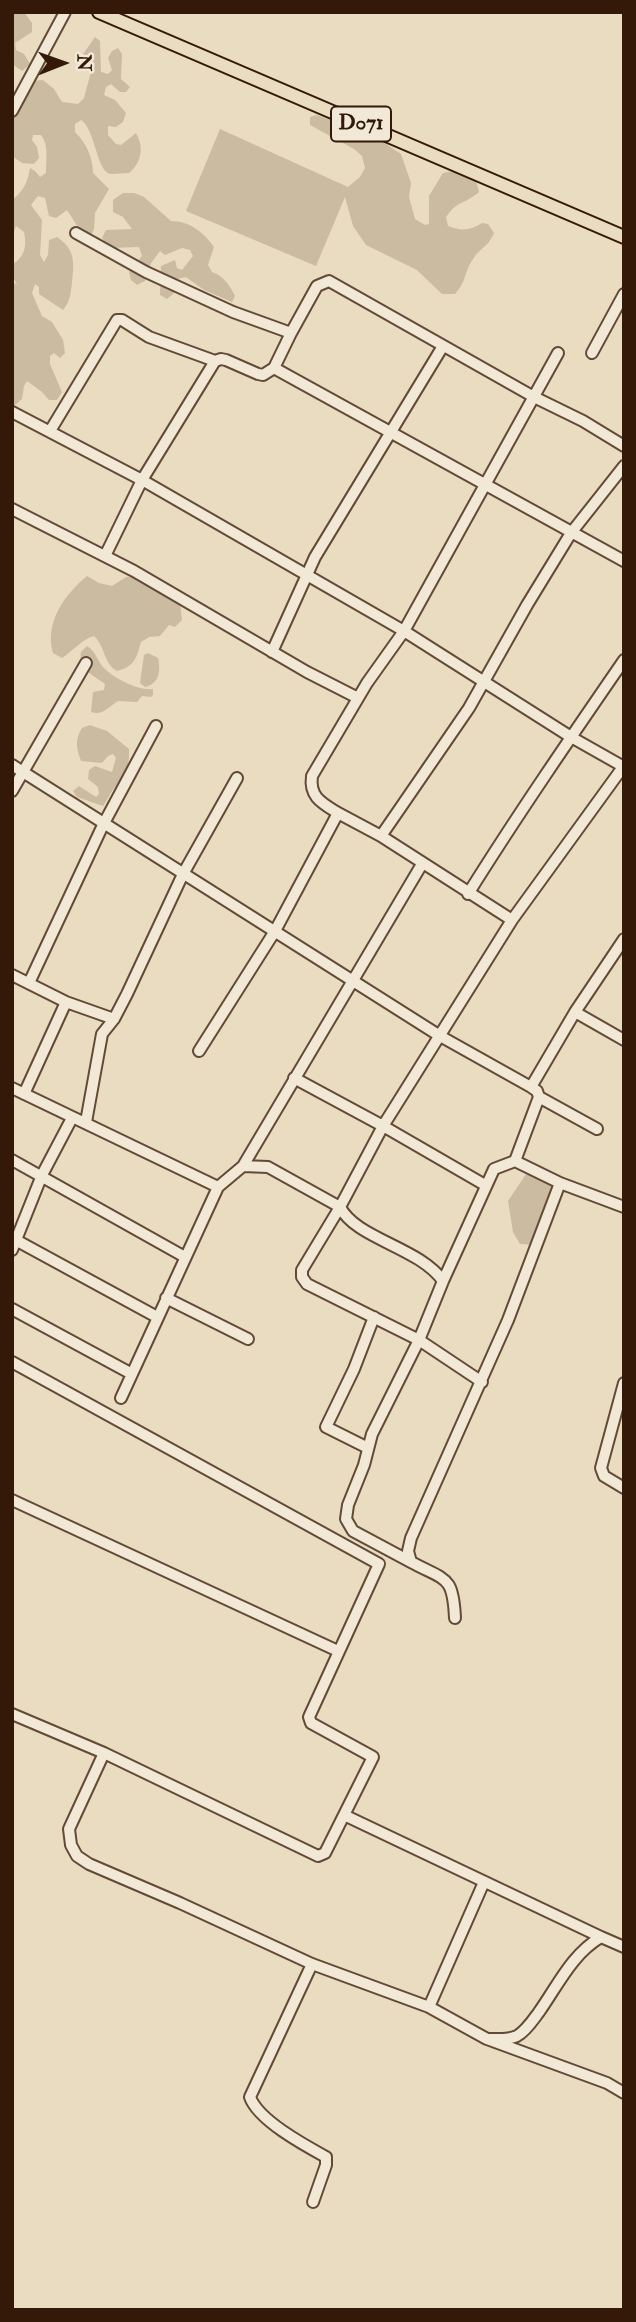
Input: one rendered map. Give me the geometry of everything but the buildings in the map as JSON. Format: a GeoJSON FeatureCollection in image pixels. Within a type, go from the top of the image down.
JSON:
{"type":"FeatureCollection","features":[{"type":"Feature","properties":{"kind":"main road","name":"D071"},"geometry":{"type":"LineString","coordinates":[[99,12],[624,237]]}},
{"type":"Feature","properties":{"kind":"street"},"geometry":{"type":"LineString","coordinates":[[12,111],[65,12]]}},
{"type":"Feature","properties":{"kind":"street"},"geometry":{"type":"LineString","coordinates":[[76,233],[146,272],[233,312],[291,333]]}},
{"type":"Feature","properties":{"kind":"street"},"geometry":{"type":"LineString","coordinates":[[50,431],[117,320],[122,320],[149,337],[215,361],[226,360],[263,375],[274,368],[317,286],[329,281],[624,446]]}},
{"type":"Feature","properties":{"kind":"street"},"geometry":{"type":"LineString","coordinates":[[592,353],[624,294]]}},
{"type":"Feature","properties":{"kind":"street"},"geometry":{"type":"LineString","coordinates":[[272,652],[306,576],[336,521],[443,346]]}},
{"type":"Feature","properties":{"kind":"street"},"geometry":{"type":"LineString","coordinates":[[512,920],[381,836],[338,813],[314,796],[310,786],[312,776],[358,698],[404,631],[558,354]]}},
{"type":"Feature","properties":{"kind":"street"},"geometry":{"type":"LineString","coordinates":[[105,556],[142,480],[215,361]]}},
{"type":"Feature","properties":{"kind":"street"},"geometry":{"type":"LineString","coordinates":[[274,368],[624,561]]}},
{"type":"Feature","properties":{"kind":"street"},"geometry":{"type":"LineString","coordinates":[[12,412],[142,480],[404,631],[623,767],[512,920],[383,1126],[340,1207],[302,1270],[302,1278],[307,1284],[419,1340],[482,1382]]}},
{"type":"Feature","properties":{"kind":"street"},"geometry":{"type":"LineString","coordinates":[[381,836],[469,708],[571,533],[624,466]]}},
{"type":"Feature","properties":{"kind":"street"},"geometry":{"type":"LineString","coordinates":[[12,509],[105,556],[358,698]]}},
{"type":"Feature","properties":{"kind":"street"},"geometry":{"type":"LineString","coordinates":[[468,894],[534,789],[550,770],[624,660]]}},
{"type":"Feature","properties":{"kind":"street"},"geometry":{"type":"LineString","coordinates":[[12,791],[17,768],[86,663]]}},
{"type":"Feature","properties":{"kind":"street"},"geometry":{"type":"LineString","coordinates":[[29,983],[103,825],[156,726]]}},
{"type":"Feature","properties":{"kind":"street"},"geometry":{"type":"LineString","coordinates":[[17,768],[103,825],[440,1036],[537,1091],[539,1097],[514,1161],[494,1169],[485,1185],[419,1340],[372,1434],[364,1465],[348,1505],[346,1519],[353,1531],[449,1583],[454,1592],[455,1618]]}},
{"type":"Feature","properties":{"kind":"street"},"geometry":{"type":"LineString","coordinates":[[86,1122],[102,1034],[114,1019],[183,874],[237,778]]}},
{"type":"Feature","properties":{"kind":"street"},"geometry":{"type":"LineString","coordinates":[[199,1051],[275,931],[338,813]]}},
{"type":"Feature","properties":{"kind":"street"},"geometry":{"type":"LineString","coordinates":[[121,1398],[218,1186],[243,1166],[422,864]]}},
{"type":"Feature","properties":{"kind":"street"},"geometry":{"type":"LineString","coordinates":[[531,1087],[575,1012],[624,939]]}},
{"type":"Feature","properties":{"kind":"street"},"geometry":{"type":"LineString","coordinates":[[12,975],[66,1002],[114,1019]]}},
{"type":"Feature","properties":{"kind":"street"},"geometry":{"type":"LineString","coordinates":[[24,1094],[66,1002]]}},
{"type":"Feature","properties":{"kind":"street"},"geometry":{"type":"LineString","coordinates":[[575,1012],[624,1040]]}},
{"type":"Feature","properties":{"kind":"street"},"geometry":{"type":"LineString","coordinates":[[294,1079],[485,1185]]}},
{"type":"Feature","properties":{"kind":"street"},"geometry":{"type":"LineString","coordinates":[[12,1088],[218,1186]]}},
{"type":"Feature","properties":{"kind":"street"},"geometry":{"type":"LineString","coordinates":[[539,1097],[597,1129]]}},
{"type":"Feature","properties":{"kind":"street"},"geometry":{"type":"LineString","coordinates":[[72,1118],[42,1175],[14,1243],[158,1317]]}},
{"type":"Feature","properties":{"kind":"street"},"geometry":{"type":"LineString","coordinates":[[254,1147],[268,1167],[340,1207],[346,1217],[430,1266],[443,1281]]}},
{"type":"Feature","properties":{"kind":"street"},"geometry":{"type":"LineString","coordinates":[[12,1160],[185,1257]]}},
{"type":"Feature","properties":{"kind":"street"},"geometry":{"type":"LineString","coordinates":[[514,1161],[560,1183],[624,1207]]}},
{"type":"Feature","properties":{"kind":"street"},"geometry":{"type":"LineString","coordinates":[[243,1166],[268,1167]]}},
{"type":"Feature","properties":{"kind":"street"},"geometry":{"type":"LineString","coordinates":[[411,1562],[408,1551],[411,1538],[482,1382],[560,1183]]}},
{"type":"Feature","properties":{"kind":"street"},"geometry":{"type":"LineString","coordinates":[[166,1298],[247,1339]]}},
{"type":"Feature","properties":{"kind":"street"},"geometry":{"type":"LineString","coordinates":[[12,1309],[132,1374]]}},
{"type":"Feature","properties":{"kind":"street"},"geometry":{"type":"LineString","coordinates":[[368,1448],[326,1427],[354,1369],[374,1318]]}},
{"type":"Feature","properties":{"kind":"street"},"geometry":{"type":"LineString","coordinates":[[12,1362],[379,1564]]}},
{"type":"Feature","properties":{"kind":"street"},"geometry":{"type":"LineString","coordinates":[[624,1383],[601,1468],[604,1476],[624,1488]]}},
{"type":"Feature","properties":{"kind":"street"},"geometry":{"type":"LineString","coordinates":[[12,1500],[338,1651]]}},
{"type":"Feature","properties":{"kind":"street"},"geometry":{"type":"LineString","coordinates":[[12,1714],[104,1754],[318,1856],[329,1848],[373,1757],[309,1720],[338,1651],[387,1549]]}},
{"type":"Feature","properties":{"kind":"street"},"geometry":{"type":"LineString","coordinates":[[104,1754],[69,1829],[71,1845],[77,1856],[89,1864],[312,1964],[429,2007],[487,2039],[607,2083],[624,2093]]}},
{"type":"Feature","properties":{"kind":"street"},"geometry":{"type":"LineString","coordinates":[[344,1815],[624,1947]]}},
{"type":"Feature","properties":{"kind":"street"},"geometry":{"type":"LineString","coordinates":[[429,2007],[484,1882]]}},
{"type":"Feature","properties":{"kind":"street"},"geometry":{"type":"LineString","coordinates":[[487,2039],[515,2037],[523,2032],[564,1973],[601,1937]]}},
{"type":"Feature","properties":{"kind":"street"},"geometry":{"type":"LineString","coordinates":[[312,1964],[250,2097],[277,2127],[326,2157],[326,2165],[313,2202]]}},
{"type":"Feature","properties":{"kind":"shaded area"},"geometry":{"type":"Polygon","coordinates":[[[12,12],[24,12],[32,23],[32,32],[15,43],[16,50],[24,54],[30,64],[22,71],[12,64],[12,12]]]}},
{"type":"Feature","properties":{"kind":"shaded area"},"geometry":{"type":"Polygon","coordinates":[[[95,37],[100,41],[101,72],[108,74],[112,70],[108,58],[112,51],[118,48],[122,54],[121,79],[130,87],[126,92],[120,92],[111,84],[106,87],[104,95],[115,100],[126,113],[123,122],[116,127],[108,126],[108,135],[116,144],[121,145],[136,133],[140,154],[137,164],[129,173],[106,172],[86,125],[81,120],[75,124],[75,132],[90,156],[93,173],[109,189],[95,213],[94,229],[88,243],[67,210],[56,218],[49,216],[45,198],[38,196],[31,205],[42,220],[40,255],[44,262],[48,255],[49,240],[57,237],[71,252],[73,276],[70,297],[63,310],[39,294],[39,287],[35,284],[32,293],[42,316],[52,322],[63,340],[65,353],[60,358],[54,353],[50,356],[50,364],[62,392],[57,400],[49,400],[27,381],[22,399],[14,406],[12,283],[17,284],[12,276],[12,265],[22,255],[25,242],[24,232],[16,226],[12,237],[12,200],[24,186],[30,168],[40,177],[46,173],[46,153],[41,135],[33,135],[32,140],[37,147],[39,158],[34,164],[22,163],[12,156],[12,119],[31,81],[43,80],[54,89],[62,102],[78,104],[84,98],[92,68],[81,57],[95,37]]]}},
{"type":"Feature","properties":{"kind":"shaded area"},"geometry":{"type":"Polygon","coordinates":[[[317,115],[374,136],[401,154],[411,183],[409,197],[415,219],[425,225],[429,224],[429,196],[443,173],[459,170],[475,177],[479,192],[451,211],[446,217],[448,226],[465,229],[482,223],[488,224],[494,233],[473,259],[462,285],[455,294],[442,294],[417,270],[366,245],[353,226],[345,197],[316,266],[186,211],[220,129],[348,187],[360,177],[365,168],[362,156],[310,125],[310,117],[317,115]]]}},
{"type":"Feature","properties":{"kind":"shaded area"},"geometry":{"type":"Polygon","coordinates":[[[123,193],[144,197],[171,221],[190,225],[205,237],[214,247],[208,265],[231,289],[235,296],[232,302],[204,290],[186,277],[177,279],[174,293],[167,299],[160,295],[161,266],[175,260],[177,268],[182,270],[193,256],[190,250],[182,248],[165,255],[160,251],[151,263],[145,281],[137,285],[131,280],[129,272],[142,256],[139,247],[110,248],[102,238],[106,230],[132,229],[123,217],[113,212],[113,200],[123,193]]]}},
{"type":"Feature","properties":{"kind":"shaded area"},"geometry":{"type":"Polygon","coordinates":[[[87,576],[112,586],[126,577],[143,576],[179,594],[182,620],[175,627],[169,625],[160,636],[149,637],[141,642],[134,661],[128,667],[117,671],[109,664],[94,636],[62,658],[53,653],[51,631],[54,620],[64,600],[87,576]]]}},
{"type":"Feature","properties":{"kind":"shaded area"},"geometry":{"type":"Polygon","coordinates":[[[87,646],[109,673],[134,686],[153,689],[153,695],[142,696],[137,702],[118,701],[102,712],[91,712],[93,692],[104,690],[105,684],[87,671],[82,663],[81,652],[87,646]]]}},
{"type":"Feature","properties":{"kind":"shaded area"},"geometry":{"type":"Polygon","coordinates":[[[148,653],[158,658],[159,672],[156,680],[145,687],[140,683],[144,655],[148,653]]]}},
{"type":"Feature","properties":{"kind":"shaded area"},"geometry":{"type":"Polygon","coordinates":[[[90,725],[107,731],[129,749],[125,772],[103,806],[77,797],[73,791],[79,786],[96,797],[99,794],[98,787],[88,779],[89,770],[95,766],[112,772],[116,758],[113,754],[102,763],[81,761],[77,748],[78,736],[82,728],[90,725]]]}},
{"type":"Feature","properties":{"kind":"shaded area"},"geometry":{"type":"Polygon","coordinates":[[[526,1174],[559,1187],[537,1245],[520,1244],[513,1232],[508,1201],[526,1174]]]}}]}
